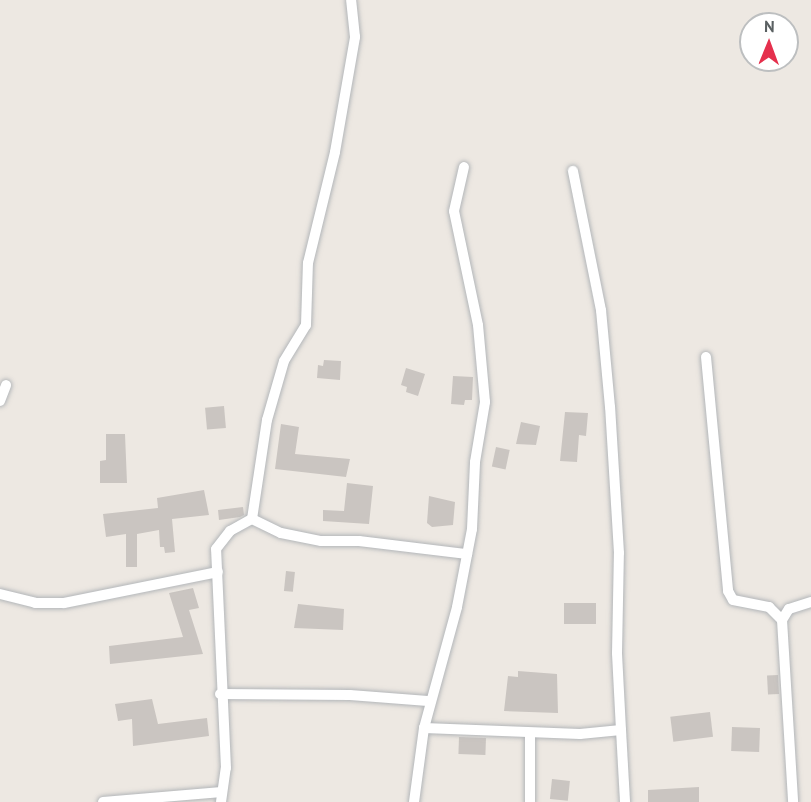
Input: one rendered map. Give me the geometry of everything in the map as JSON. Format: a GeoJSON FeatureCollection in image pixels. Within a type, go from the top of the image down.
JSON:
{"type":"FeatureCollection","features":[{"type":"Feature","properties":{"kind":"street"},"geometry":{"type":"LineString","coordinates":[[252,519],[270,410],[284,361],[306,325],[308,263],[335,152],[355,37],[351,0]]}},
{"type":"Feature","properties":{"kind":"street"},"geometry":{"type":"LineString","coordinates":[[414,802],[428,701],[457,607],[467,554],[485,402],[478,325],[454,212],[464,167]]}},
{"type":"Feature","properties":{"kind":"street"},"geometry":{"type":"LineString","coordinates":[[573,171],[601,310],[610,407],[619,553],[617,653],[625,802]]}},
{"type":"Feature","properties":{"kind":"street"},"geometry":{"type":"LineString","coordinates":[[706,357],[728,591],[733,600],[770,608],[782,620]]}},
{"type":"Feature","properties":{"kind":"street"},"geometry":{"type":"LineString","coordinates":[[0,401],[6,385]]}},
{"type":"Feature","properties":{"kind":"street"},"geometry":{"type":"LineString","coordinates":[[252,519],[281,532],[321,541],[359,541],[467,554]]}},
{"type":"Feature","properties":{"kind":"street"},"geometry":{"type":"LineString","coordinates":[[103,802],[222,797],[226,768],[220,694],[216,549],[230,531],[252,519]]}},
{"type":"Feature","properties":{"kind":"street"},"geometry":{"type":"LineString","coordinates":[[0,594],[35,603],[64,603],[218,572]]}},
{"type":"Feature","properties":{"kind":"street"},"geometry":{"type":"LineString","coordinates":[[793,802],[782,620],[789,609],[811,602]]}},
{"type":"Feature","properties":{"kind":"street"},"geometry":{"type":"LineString","coordinates":[[220,694],[350,695],[428,701]]}},
{"type":"Feature","properties":{"kind":"street"},"geometry":{"type":"LineString","coordinates":[[424,728],[606,734],[621,730]]}},
{"type":"Feature","properties":{"kind":"street"},"geometry":{"type":"LineString","coordinates":[[530,733],[530,802]]}},
{"type":"Feature","properties":{"kind":"building"},"geometry":{"type":"Polygon","coordinates":[[[324,360],[341,361],[340,380],[317,378],[318,365],[323,366],[324,360]]]}},
{"type":"Feature","properties":{"kind":"building"},"geometry":{"type":"Polygon","coordinates":[[[406,368],[425,374],[418,396],[406,392],[407,387],[401,385],[406,368]]]}},
{"type":"Feature","properties":{"kind":"building"},"geometry":{"type":"Polygon","coordinates":[[[453,376],[473,377],[472,400],[465,400],[464,405],[451,404],[453,376]]]}},
{"type":"Feature","properties":{"kind":"building"},"geometry":{"type":"Polygon","coordinates":[[[224,406],[226,428],[207,430],[205,408],[224,406]]]}},
{"type":"Feature","properties":{"kind":"building"},"geometry":{"type":"Polygon","coordinates":[[[565,412],[588,413],[586,436],[579,435],[577,462],[560,461],[565,412]]]}},
{"type":"Feature","properties":{"kind":"building"},"geometry":{"type":"Polygon","coordinates":[[[521,422],[540,426],[536,445],[516,444],[521,422]]]}},
{"type":"Feature","properties":{"kind":"building"},"geometry":{"type":"Polygon","coordinates":[[[281,424],[299,427],[295,454],[350,459],[346,477],[275,469],[281,424]]]}},
{"type":"Feature","properties":{"kind":"building"},"geometry":{"type":"Polygon","coordinates":[[[106,434],[125,434],[127,483],[100,483],[100,461],[106,460],[106,434]]]}},
{"type":"Feature","properties":{"kind":"building"},"geometry":{"type":"Polygon","coordinates":[[[496,447],[510,450],[506,469],[492,467],[496,447]]]}},
{"type":"Feature","properties":{"kind":"building"},"geometry":{"type":"Polygon","coordinates":[[[347,483],[373,486],[369,524],[323,521],[323,510],[344,511],[347,483]]]}},
{"type":"Feature","properties":{"kind":"building"},"geometry":{"type":"Polygon","coordinates":[[[204,490],[209,515],[172,519],[175,552],[165,553],[164,547],[160,547],[159,530],[137,534],[137,567],[126,567],[126,534],[106,537],[103,514],[158,508],[157,498],[204,490]]]}},
{"type":"Feature","properties":{"kind":"building"},"geometry":{"type":"Polygon","coordinates":[[[429,496],[455,502],[453,525],[432,527],[427,523],[429,496]]]}},
{"type":"Feature","properties":{"kind":"building"},"geometry":{"type":"Polygon","coordinates":[[[243,507],[244,515],[219,520],[218,510],[243,507]]]}},
{"type":"Feature","properties":{"kind":"building"},"geometry":{"type":"Polygon","coordinates":[[[286,571],[295,572],[293,592],[284,591],[286,571]]]}},
{"type":"Feature","properties":{"kind":"building"},"geometry":{"type":"Polygon","coordinates":[[[193,588],[199,608],[189,610],[203,654],[110,664],[109,646],[183,637],[169,593],[193,588]]]}},
{"type":"Feature","properties":{"kind":"building"},"geometry":{"type":"Polygon","coordinates":[[[564,603],[596,603],[596,624],[564,624],[564,603]]]}},
{"type":"Feature","properties":{"kind":"building"},"geometry":{"type":"Polygon","coordinates":[[[298,604],[344,609],[343,630],[294,628],[298,604]]]}},
{"type":"Feature","properties":{"kind":"building"},"geometry":{"type":"Polygon","coordinates":[[[518,671],[557,674],[558,713],[504,711],[508,676],[518,677],[518,671]]]}},
{"type":"Feature","properties":{"kind":"building"},"geometry":{"type":"Polygon","coordinates":[[[778,675],[779,694],[768,695],[767,676],[778,675]]]}},
{"type":"Feature","properties":{"kind":"building"},"geometry":{"type":"Polygon","coordinates":[[[152,699],[158,724],[207,718],[209,736],[133,746],[132,719],[118,721],[115,704],[152,699]]]}},
{"type":"Feature","properties":{"kind":"building"},"geometry":{"type":"Polygon","coordinates":[[[710,712],[713,737],[673,742],[670,717],[710,712]]]}},
{"type":"Feature","properties":{"kind":"building"},"geometry":{"type":"Polygon","coordinates":[[[732,727],[760,728],[759,752],[731,751],[732,727]]]}},
{"type":"Feature","properties":{"kind":"building"},"geometry":{"type":"Polygon","coordinates":[[[459,737],[486,738],[485,755],[458,754],[459,737]]]}},
{"type":"Feature","properties":{"kind":"building"},"geometry":{"type":"Polygon","coordinates":[[[552,779],[570,781],[568,801],[550,799],[552,779]]]}},
{"type":"Feature","properties":{"kind":"building"},"geometry":{"type":"Polygon","coordinates":[[[699,787],[699,802],[648,802],[648,790],[699,787]]]}}]}
